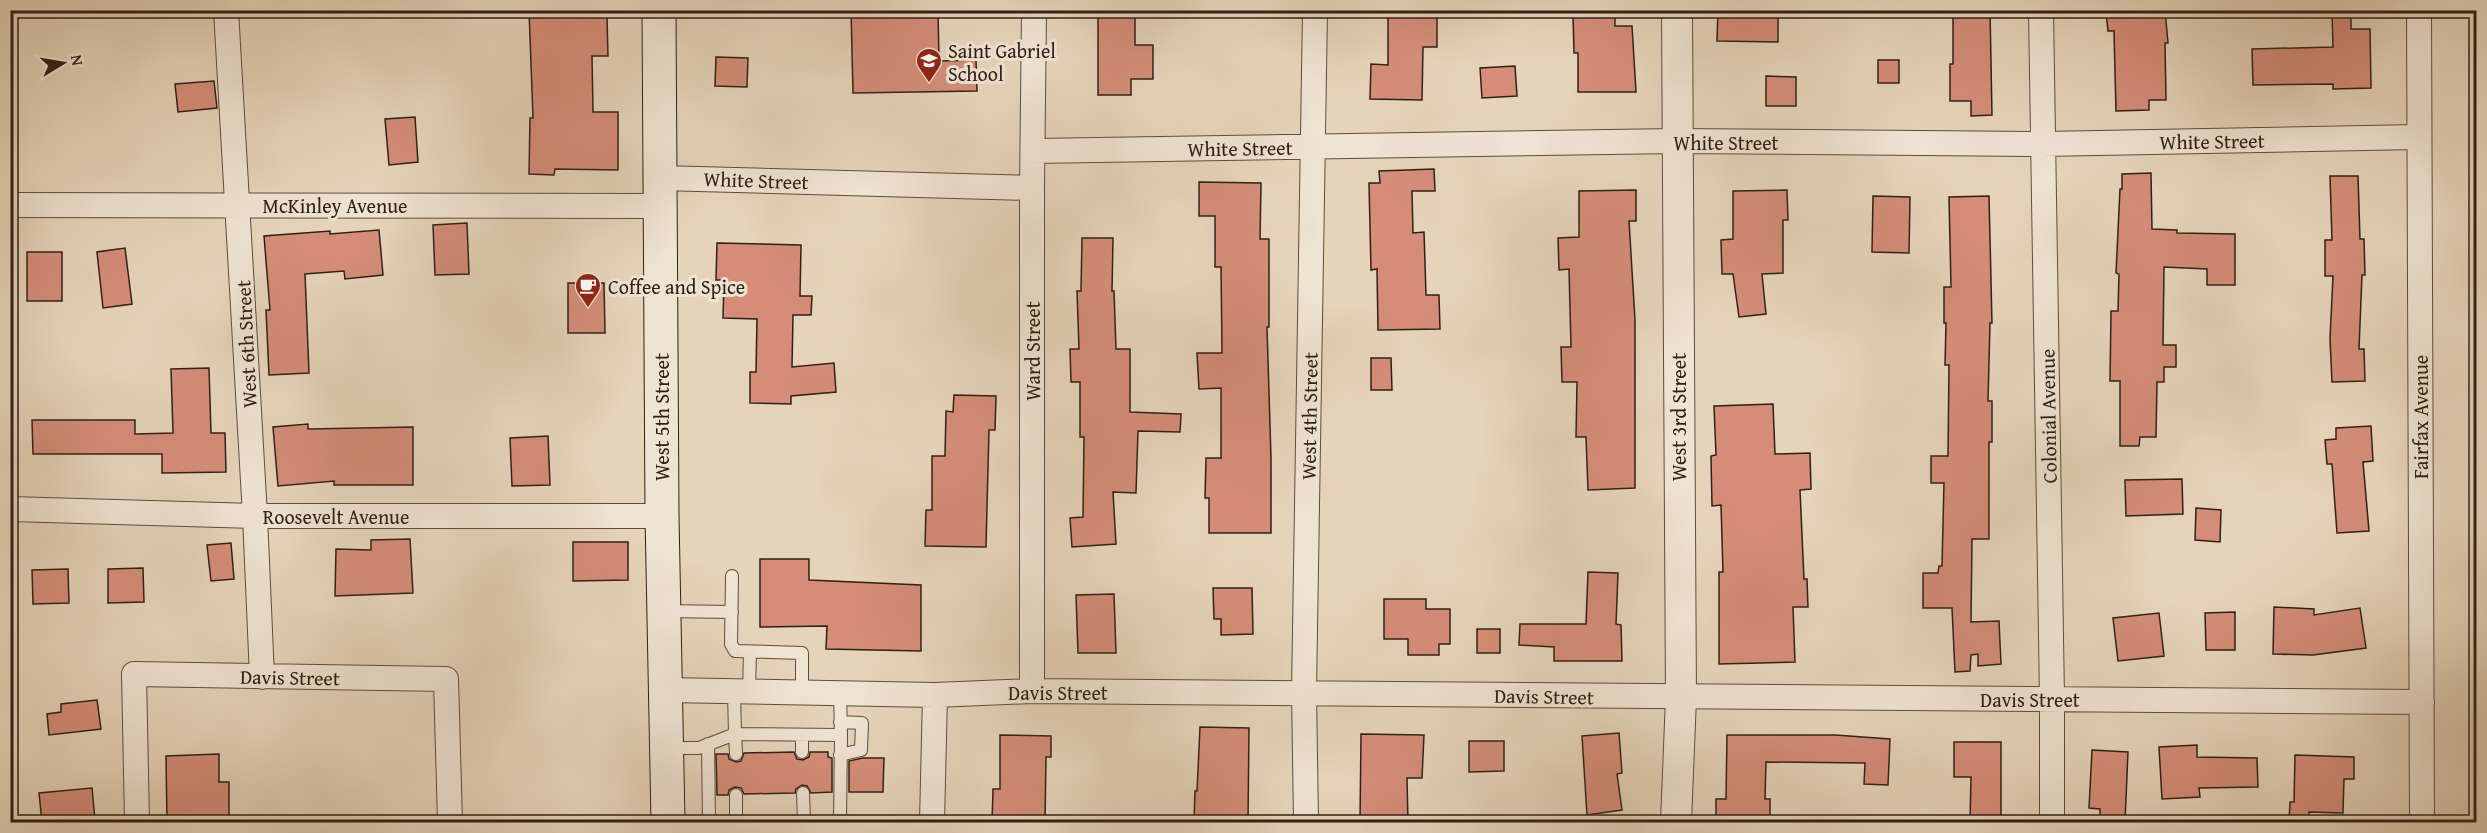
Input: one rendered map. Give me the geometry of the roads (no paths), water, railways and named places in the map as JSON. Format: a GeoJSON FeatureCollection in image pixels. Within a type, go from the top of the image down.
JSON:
{"type":"FeatureCollection","features":[{"type":"Feature","properties":{"kind":"main road","name":"West 5th Street"},"geometry":{"type":"LineString","coordinates":[[659,10],[662,516],[668,822]]}},
{"type":"Feature","properties":{"kind":"street","name":"West 6th Street"},"geometry":{"type":"LineString","coordinates":[[226,10],[262,677]]}},
{"type":"Feature","properties":{"kind":"street","name":"Ward Street"},"geometry":{"type":"LineString","coordinates":[[1032,691],[1034,10]]}},
{"type":"Feature","properties":{"kind":"street","name":"West 4th Street"},"geometry":{"type":"LineString","coordinates":[[1306,822],[1304,692],[1316,10]]}},
{"type":"Feature","properties":{"kind":"street","name":"West 3rd Street"},"geometry":{"type":"LineString","coordinates":[[1676,822],[1681,698],[1677,10]]}},
{"type":"Feature","properties":{"kind":"street","name":"Colonial Avenue"},"geometry":{"type":"LineString","coordinates":[[2041,10],[2052,822]]}},
{"type":"Feature","properties":{"kind":"street","name":"Fairfax Avenue"},"geometry":{"type":"LineString","coordinates":[[2419,10],[2422,822]]}},
{"type":"Feature","properties":{"kind":"street","name":"White Street"},"geometry":{"type":"LineString","coordinates":[[1034,151],[1676,141],[2043,144],[2418,137]]}},
{"type":"Feature","properties":{"kind":"street","name":"White Street"},"geometry":{"type":"LineString","coordinates":[[660,192],[1032,188]]}},
{"type":"Feature","properties":{"kind":"street","name":"McKinley Avenue"},"geometry":{"type":"LineString","coordinates":[[10,205],[238,205],[660,192]]}},
{"type":"Feature","properties":{"kind":"street","name":"Roosevelt Avenue"},"geometry":{"type":"LineString","coordinates":[[10,509],[255,516],[662,516]]}},
{"type":"Feature","properties":{"kind":"street","name":"Davis Street"},"geometry":{"type":"LineString","coordinates":[[137,822],[134,674],[446,679],[450,822]]}},
{"type":"Feature","properties":{"kind":"street","name":"Davis Street"},"geometry":{"type":"LineString","coordinates":[[666,690],[935,695],[1032,691],[1304,692],[1681,698],[2421,702]]}},
{"type":"Feature","properties":{"kind":"street"},"geometry":{"type":"LineString","coordinates":[[932,822],[935,695]]}},
{"type":"Feature","properties":{"kind":"lane"},"geometry":{"type":"LineString","coordinates":[[732,576],[731,644],[735,651],[802,653],[802,691]]}},
{"type":"Feature","properties":{"kind":"lane"},"geometry":{"type":"LineString","coordinates":[[664,611],[732,612]]}},
{"type":"Feature","properties":{"kind":"lane"},"geometry":{"type":"LineString","coordinates":[[736,754],[735,734],[750,652]]}},
{"type":"Feature","properties":{"kind":"lane"},"geometry":{"type":"LineString","coordinates":[[840,692],[840,822]]}},
{"type":"Feature","properties":{"kind":"lane"},"geometry":{"type":"LineString","coordinates":[[840,722],[862,723],[861,750],[840,755]]}},
{"type":"Feature","properties":{"kind":"lane"},"geometry":{"type":"LineString","coordinates":[[667,747],[699,748],[735,734],[841,735]]}},
{"type":"Feature","properties":{"kind":"lane"},"geometry":{"type":"LineString","coordinates":[[802,735],[802,752]]}},
{"type":"Feature","properties":{"kind":"lane"},"geometry":{"type":"LineString","coordinates":[[708,744],[709,822]]}},
{"type":"Feature","properties":{"kind":"lane"},"geometry":{"type":"LineString","coordinates":[[803,793],[804,822]]}},
{"type":"Feature","properties":{"kind":"lane"},"geometry":{"type":"LineString","coordinates":[[736,795],[736,822]]}},
{"type":"Feature","properties":{"kind":"place","name":"Saint Gabriel School"},"geometry":{"type":"Point","coordinates":[929,84]}},
{"type":"Feature","properties":{"kind":"place","name":"Coffee and Spice"},"geometry":{"type":"Point","coordinates":[588,309]}}]}
